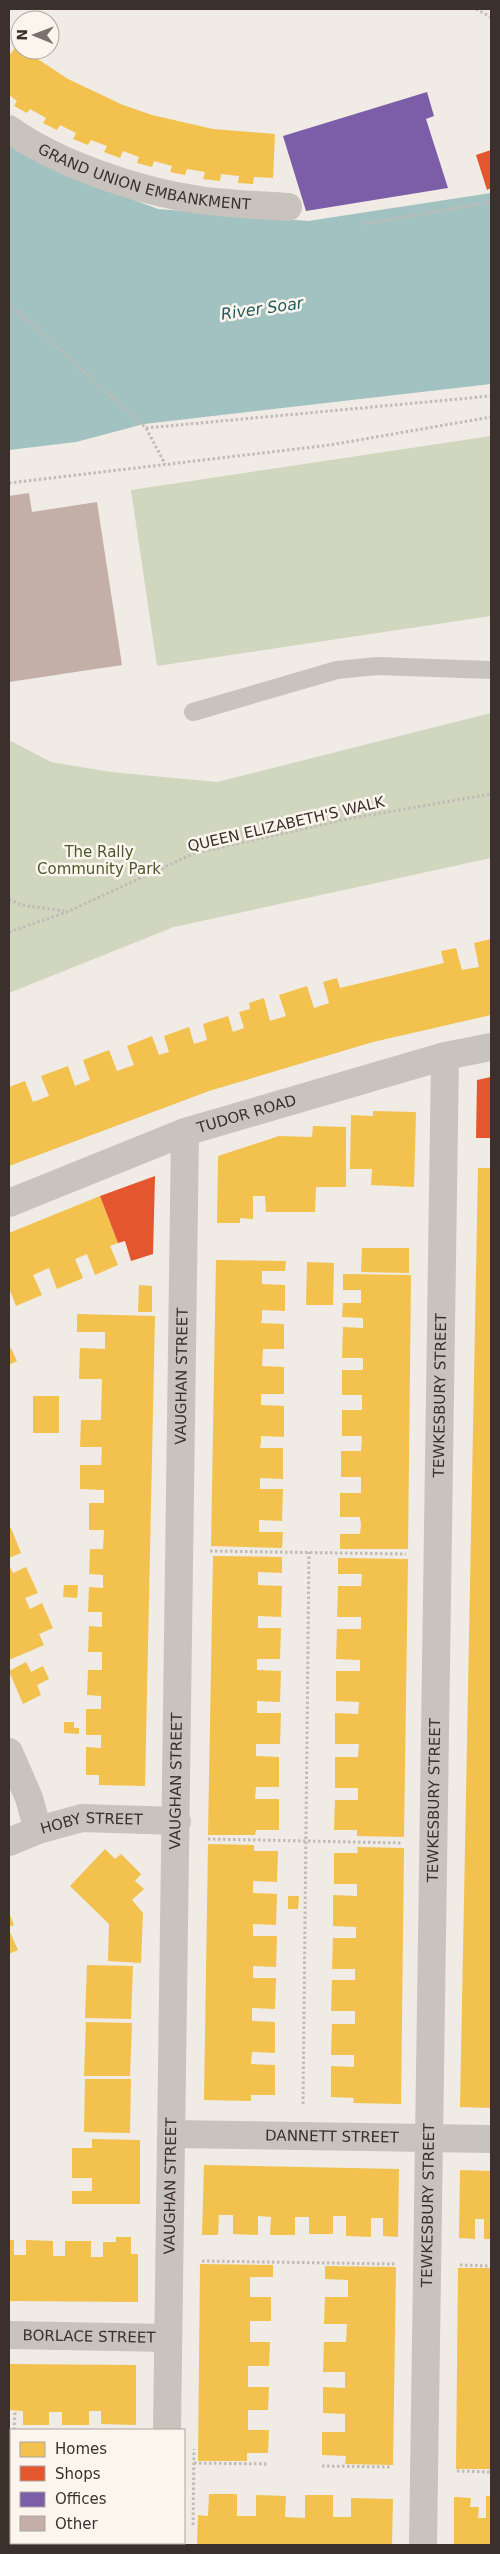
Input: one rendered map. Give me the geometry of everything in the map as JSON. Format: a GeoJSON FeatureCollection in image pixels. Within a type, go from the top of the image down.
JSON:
{"type":"FeatureCollection","features":[{"type":"Feature","properties":{"kind":"street","name":"GRAND UNION EMBANKMENT"},"geometry":{"type":"LineString","coordinates":[[9,129],[24,140],[71,162],[164,194],[201,200],[288,207]]}},
{"type":"Feature","properties":{"kind":"street","name":"TUDOR ROAD"},"geometry":{"type":"LineString","coordinates":[[9,1203],[185,1132],[445,1056],[491,1047]]}},
{"type":"Feature","properties":{"kind":"street","name":"TEWKESBURY STREET"},"geometry":{"type":"LineString","coordinates":[[423,2545],[445,1056]]}},
{"type":"Feature","properties":{"kind":"street","name":"VAUGHAN STREET"},"geometry":{"type":"LineString","coordinates":[[167,2429],[177,1821],[185,1132]]}},
{"type":"Feature","properties":{"kind":"street"},"geometry":{"type":"LineString","coordinates":[[9,1752],[29,1798],[38,1830]]}},
{"type":"Feature","properties":{"kind":"street","name":"HOBY STREET"},"geometry":{"type":"LineString","coordinates":[[9,1842],[38,1830],[82,1818],[177,1821]]}},
{"type":"Feature","properties":{"kind":"street","name":"DANNETT STREET"},"geometry":{"type":"LineString","coordinates":[[172,2134],[491,2139]]}},
{"type":"Feature","properties":{"kind":"street","name":"BORLACE STREET"},"geometry":{"type":"LineString","coordinates":[[9,2335],[168,2338]]}},
{"type":"Feature","properties":{"kind":"lane"},"geometry":{"type":"LineString","coordinates":[[193,712],[337,670],[377,666],[491,670]]}},
{"type":"Feature","properties":{"kind":"path"},"geometry":{"type":"LineString","coordinates":[[476,9],[491,17]]}},
{"type":"Feature","properties":{"kind":"path"},"geometry":{"type":"LineString","coordinates":[[364,224],[491,202]]}},
{"type":"Feature","properties":{"kind":"path"},"geometry":{"type":"LineString","coordinates":[[9,304],[146,428],[165,464]]}},
{"type":"Feature","properties":{"kind":"path"},"geometry":{"type":"LineString","coordinates":[[146,428],[491,396]]}},
{"type":"Feature","properties":{"kind":"path"},"geometry":{"type":"LineString","coordinates":[[9,483],[330,445],[491,417]]}},
{"type":"Feature","properties":{"kind":"path","name":"QUEEN ELIZABETH'S WALK"},"geometry":{"type":"LineString","coordinates":[[9,932],[67,912],[195,853],[348,819],[491,794]]}},
{"type":"Feature","properties":{"kind":"path"},"geometry":{"type":"LineString","coordinates":[[9,899],[21,905],[67,912]]}},
{"type":"Feature","properties":{"kind":"path"},"geometry":{"type":"LineString","coordinates":[[204,1551],[414,1554]]}},
{"type":"Feature","properties":{"kind":"path"},"geometry":{"type":"LineString","coordinates":[[303,2111],[309,1552]]}},
{"type":"Feature","properties":{"kind":"path"},"geometry":{"type":"LineString","coordinates":[[200,1839],[410,1843]]}},
{"type":"Feature","properties":{"kind":"path"},"geometry":{"type":"LineString","coordinates":[[196,2261],[396,2264]]}},
{"type":"Feature","properties":{"kind":"path"},"geometry":{"type":"LineString","coordinates":[[454,2265],[491,2266]]}},
{"type":"Feature","properties":{"kind":"path"},"geometry":{"type":"LineString","coordinates":[[14,2429],[15,2410]]}},
{"type":"Feature","properties":{"kind":"path"},"geometry":{"type":"LineString","coordinates":[[194,2463],[269,2464]]}},
{"type":"Feature","properties":{"kind":"path"},"geometry":{"type":"LineString","coordinates":[[322,2466],[401,2468]]}},
{"type":"Feature","properties":{"kind":"path"},"geometry":{"type":"LineString","coordinates":[[450,2471],[491,2472]]}},
{"type":"Feature","properties":{"kind":"green space"},"geometry":{"type":"Polygon","coordinates":[[[491,436],[491,616],[157,666],[131,490],[491,436]]]}},
{"type":"Feature","properties":{"kind":"green space","name":"The Rally Community Park"},"geometry":{"type":"Polygon","coordinates":[[[491,713],[491,858],[174,927],[9,993],[9,740],[51,762],[111,772],[217,782],[491,713]]]}},
{"type":"Feature","properties":{"kind":"water","name":"River Soar"},"geometry":{"type":"Polygon","coordinates":[[[9,144],[16,150],[57,171],[158,209],[308,221],[491,193],[491,384],[144,424],[76,442],[9,450],[9,144]]]}},
{"type":"Feature","properties":{"kind":"building: Homes"},"geometry":{"type":"Polygon","coordinates":[[[10,55],[10,60],[39,60],[68,79],[123,105],[152,115],[213,129],[275,134],[273,178],[254,177],[253,184],[238,183],[239,176],[221,174],[220,181],[203,179],[205,172],[187,169],[185,175],[170,172],[172,166],[154,161],[152,167],[137,163],[139,157],[123,151],[120,158],[104,152],[107,146],[91,140],[88,145],[73,139],[76,133],[60,125],[57,130],[43,123],[46,118],[30,109],[27,113],[14,106],[17,101],[9,95],[10,55]]]}},
{"type":"Feature","properties":{"kind":"building: Homes"},"geometry":{"type":"Polygon","coordinates":[[[491,939],[491,1015],[373,1042],[209,1091],[9,1166],[9,1087],[25,1081],[33,1102],[49,1096],[41,1076],[68,1066],[75,1086],[90,1080],[83,1060],[109,1050],[117,1071],[134,1065],[127,1046],[152,1036],[159,1055],[169,1052],[164,1036],[189,1027],[194,1044],[207,1040],[203,1024],[228,1016],[233,1032],[244,1028],[239,1012],[250,1009],[249,1003],[264,998],[270,1021],[286,1016],[279,995],[307,986],[314,1008],[329,1003],[323,982],[337,978],[340,988],[444,963],[441,951],[456,948],[462,970],[479,967],[474,943],[491,939]]]}},
{"type":"Feature","properties":{"kind":"building: Homes"},"geometry":{"type":"Polygon","coordinates":[[[373,1111],[416,1112],[414,1187],[371,1185],[372,1169],[350,1169],[351,1115],[373,1116],[373,1111]]]}},
{"type":"Feature","properties":{"kind":"building: Homes"},"geometry":{"type":"Polygon","coordinates":[[[313,1126],[346,1127],[346,1187],[316,1187],[315,1212],[266,1212],[265,1196],[253,1196],[253,1219],[240,1218],[240,1223],[217,1223],[218,1156],[279,1136],[312,1137],[313,1126]]]}},
{"type":"Feature","properties":{"kind":"building: Homes"},"geometry":{"type":"Polygon","coordinates":[[[478,1168],[491,1168],[491,2108],[460,2107],[478,1168]]]}},
{"type":"Feature","properties":{"kind":"building: Homes"},"geometry":{"type":"Polygon","coordinates":[[[100,1196],[118,1243],[110,1246],[118,1265],[95,1275],[87,1254],[75,1259],[83,1278],[57,1289],[49,1268],[33,1275],[42,1295],[16,1306],[9,1288],[9,1233],[100,1196]]]}},
{"type":"Feature","properties":{"kind":"building: Homes"},"geometry":{"type":"Polygon","coordinates":[[[362,1248],[409,1248],[409,1273],[361,1272],[362,1248]]]}},
{"type":"Feature","properties":{"kind":"building: Homes"},"geometry":{"type":"Polygon","coordinates":[[[216,1260],[286,1261],[285,1271],[262,1271],[262,1284],[285,1285],[285,1311],[262,1310],[261,1323],[284,1324],[284,1349],[263,1349],[262,1366],[284,1367],[284,1394],[261,1394],[261,1405],[284,1406],[284,1437],[261,1436],[260,1448],[283,1448],[283,1479],[260,1478],[260,1489],[283,1489],[282,1521],[259,1520],[259,1532],[283,1532],[282,1548],[211,1546],[216,1260]]]}},
{"type":"Feature","properties":{"kind":"building: Homes"},"geometry":{"type":"Polygon","coordinates":[[[307,1262],[334,1263],[333,1305],[306,1305],[307,1262]]]}},
{"type":"Feature","properties":{"kind":"building: Homes"},"geometry":{"type":"Polygon","coordinates":[[[343,1274],[411,1275],[408,1549],[340,1549],[340,1534],[360,1534],[361,1525],[360,1517],[340,1517],[340,1493],[361,1493],[361,1477],[341,1477],[341,1451],[361,1451],[362,1436],[342,1436],[342,1410],[362,1410],[362,1395],[342,1395],[342,1370],[363,1370],[363,1358],[342,1358],[343,1327],[363,1328],[363,1318],[342,1317],[343,1303],[361,1303],[361,1290],[343,1290],[343,1274]]]}},
{"type":"Feature","properties":{"kind":"building: Homes"},"geometry":{"type":"Polygon","coordinates":[[[139,1285],[152,1286],[152,1312],[138,1312],[139,1285]]]}},
{"type":"Feature","properties":{"kind":"building: Homes"},"geometry":{"type":"Polygon","coordinates":[[[77,1314],[155,1316],[145,1786],[99,1785],[99,1775],[86,1775],[86,1747],[101,1748],[101,1735],[86,1735],[86,1709],[101,1709],[101,1696],[87,1695],[88,1670],[102,1670],[102,1652],[88,1652],[89,1626],[102,1627],[102,1612],[88,1612],[89,1587],[103,1588],[103,1575],[89,1574],[90,1549],[103,1549],[104,1530],[89,1530],[89,1503],[104,1503],[104,1490],[80,1489],[80,1465],[101,1465],[102,1447],[80,1447],[81,1420],[101,1420],[102,1379],[79,1379],[80,1348],[105,1349],[105,1332],[77,1332],[77,1314]]]}},
{"type":"Feature","properties":{"kind":"building: Homes"},"geometry":{"type":"Polygon","coordinates":[[[11,1348],[17,1361],[9,1365],[9,1349],[11,1348]]]}},
{"type":"Feature","properties":{"kind":"building: Homes"},"geometry":{"type":"Polygon","coordinates":[[[33,1396],[59,1396],[59,1433],[33,1433],[33,1396]]]}},
{"type":"Feature","properties":{"kind":"building: Homes"},"geometry":{"type":"Polygon","coordinates":[[[11,1528],[21,1553],[9,1558],[9,1529],[11,1528]]]}},
{"type":"Feature","properties":{"kind":"building: Homes"},"geometry":{"type":"Polygon","coordinates":[[[213,1556],[282,1557],[282,1573],[258,1572],[258,1585],[282,1586],[281,1617],[258,1616],[258,1628],[281,1628],[280,1659],[257,1659],[257,1670],[281,1671],[280,1702],[257,1701],[257,1713],[281,1713],[280,1744],[256,1744],[256,1756],[279,1757],[279,1787],[256,1787],[255,1799],[279,1799],[279,1830],[256,1830],[255,1835],[208,1835],[213,1556]]]}},
{"type":"Feature","properties":{"kind":"building: Homes"},"geometry":{"type":"Polygon","coordinates":[[[338,1558],[408,1559],[404,1837],[357,1836],[357,1830],[334,1830],[335,1800],[358,1800],[358,1788],[335,1788],[335,1757],[358,1757],[359,1744],[335,1744],[335,1713],[358,1714],[359,1702],[336,1701],[336,1671],[360,1671],[360,1660],[336,1659],[337,1629],[361,1629],[361,1617],[337,1617],[338,1586],[361,1586],[362,1574],[338,1574],[338,1558]]]}},
{"type":"Feature","properties":{"kind":"building: Homes"},"geometry":{"type":"Polygon","coordinates":[[[9,1565],[13,1573],[26,1567],[38,1593],[25,1598],[30,1609],[42,1603],[53,1628],[39,1634],[44,1645],[9,1660],[9,1565]]]}},
{"type":"Feature","properties":{"kind":"building: Homes"},"geometry":{"type":"Polygon","coordinates":[[[64,1585],[78,1585],[77,1598],[63,1597],[64,1585]]]}},
{"type":"Feature","properties":{"kind":"building: Homes"},"geometry":{"type":"Polygon","coordinates":[[[26,1662],[31,1672],[43,1666],[49,1679],[37,1685],[41,1695],[23,1704],[9,1671],[26,1662]]]}},
{"type":"Feature","properties":{"kind":"building: Homes"},"geometry":{"type":"Polygon","coordinates":[[[64,1722],[74,1722],[74,1728],[79,1728],[79,1734],[64,1733],[64,1722]]]}},
{"type":"Feature","properties":{"kind":"building: Homes"},"geometry":{"type":"Polygon","coordinates":[[[208,1844],[254,1845],[254,1851],[278,1851],[277,1882],[253,1881],[253,1893],[277,1894],[276,1925],[253,1924],[253,1936],[277,1936],[276,1967],[253,1966],[253,1978],[276,1978],[275,2009],[252,2008],[252,2021],[275,2022],[275,2053],[252,2052],[251,2064],[275,2065],[275,2095],[251,2095],[251,2101],[204,2100],[208,1844]]]}},
{"type":"Feature","properties":{"kind":"building: Homes"},"geometry":{"type":"Polygon","coordinates":[[[357,1847],[404,1848],[401,2104],[353,2103],[354,2098],[331,2097],[331,2066],[354,2067],[354,2055],[331,2055],[332,2024],[355,2024],[355,2011],[331,2011],[332,1980],[355,1980],[355,1969],[332,1969],[333,1938],[356,1938],[356,1927],[333,1926],[333,1895],[357,1896],[357,1884],[334,1884],[334,1853],[358,1853],[357,1847]]]}},
{"type":"Feature","properties":{"kind":"building: Homes"},"geometry":{"type":"Polygon","coordinates":[[[105,1849],[115,1859],[121,1854],[141,1874],[135,1881],[144,1889],[132,1900],[143,1913],[141,1963],[108,1961],[109,1924],[70,1886],[105,1849]]]}},
{"type":"Feature","properties":{"kind":"building: Homes"},"geometry":{"type":"Polygon","coordinates":[[[288,1896],[299,1896],[298,1909],[288,1909],[288,1896]]]}},
{"type":"Feature","properties":{"kind":"building: Homes"},"geometry":{"type":"Polygon","coordinates":[[[9,1913],[14,1925],[9,1927],[9,1913]]]}},
{"type":"Feature","properties":{"kind":"building: Homes"},"geometry":{"type":"Polygon","coordinates":[[[9,1930],[18,1950],[9,1954],[9,1930]]]}},
{"type":"Feature","properties":{"kind":"building: Homes"},"geometry":{"type":"Polygon","coordinates":[[[87,1965],[133,1966],[131,2019],[85,2018],[87,1965]]]}},
{"type":"Feature","properties":{"kind":"building: Homes"},"geometry":{"type":"Polygon","coordinates":[[[86,2022],[132,2023],[130,2076],[84,2076],[86,2022]]]}},
{"type":"Feature","properties":{"kind":"building: Homes"},"geometry":{"type":"Polygon","coordinates":[[[85,2079],[131,2079],[130,2133],[84,2132],[85,2079]]]}},
{"type":"Feature","properties":{"kind":"building: Homes"},"geometry":{"type":"Polygon","coordinates":[[[92,2139],[140,2140],[140,2204],[72,2204],[72,2191],[92,2191],[92,2178],[72,2178],[72,2148],[92,2148],[92,2139]]]}},
{"type":"Feature","properties":{"kind":"building: Homes"},"geometry":{"type":"Polygon","coordinates":[[[204,2165],[399,2169],[398,2237],[383,2236],[383,2218],[371,2218],[371,2237],[346,2236],[346,2216],[333,2216],[333,2234],[309,2234],[309,2217],[295,2217],[295,2235],[270,2235],[271,2217],[258,2216],[258,2235],[233,2234],[233,2215],[219,2215],[218,2235],[202,2235],[204,2165]]]}},
{"type":"Feature","properties":{"kind":"building: Homes"},"geometry":{"type":"Polygon","coordinates":[[[460,2170],[491,2171],[491,2239],[484,2239],[484,2219],[475,2219],[475,2239],[459,2238],[460,2170]]]}},
{"type":"Feature","properties":{"kind":"building: Homes"},"geometry":{"type":"Polygon","coordinates":[[[116,2237],[131,2237],[131,2254],[138,2254],[138,2302],[9,2301],[9,2240],[14,2240],[14,2255],[26,2255],[26,2240],[53,2241],[53,2256],[65,2256],[65,2241],[91,2241],[91,2257],[103,2257],[103,2242],[116,2242],[116,2237]]]}},
{"type":"Feature","properties":{"kind":"building: Homes"},"geometry":{"type":"Polygon","coordinates":[[[200,2264],[273,2265],[273,2277],[250,2277],[250,2297],[271,2297],[271,2321],[250,2321],[250,2342],[270,2342],[269,2366],[248,2366],[248,2387],[269,2387],[268,2410],[248,2410],[248,2430],[269,2430],[268,2453],[247,2453],[247,2461],[198,2461],[200,2264]]]}},
{"type":"Feature","properties":{"kind":"building: Homes"},"geometry":{"type":"Polygon","coordinates":[[[325,2266],[396,2267],[393,2465],[345,2464],[346,2456],[322,2455],[322,2432],[345,2432],[345,2414],[323,2413],[323,2387],[345,2388],[345,2372],[323,2372],[324,2342],[346,2342],[347,2324],[324,2324],[325,2297],[348,2297],[348,2280],[325,2279],[325,2266]]]}},
{"type":"Feature","properties":{"kind":"building: Homes"},"geometry":{"type":"Polygon","coordinates":[[[458,2268],[491,2268],[491,2469],[456,2469],[458,2268]]]}},
{"type":"Feature","properties":{"kind":"building: Homes"},"geometry":{"type":"Polygon","coordinates":[[[9,2364],[136,2365],[136,2425],[101,2424],[101,2411],[89,2411],[89,2425],[62,2425],[62,2412],[49,2412],[49,2425],[23,2425],[23,2411],[9,2410],[9,2364]]]}},
{"type":"Feature","properties":{"kind":"building: Homes"},"geometry":{"type":"Polygon","coordinates":[[[209,2494],[237,2494],[237,2516],[256,2516],[256,2495],[286,2496],[285,2517],[305,2518],[305,2495],[333,2495],[333,2517],[351,2517],[351,2498],[393,2499],[392,2545],[197,2545],[198,2515],[208,2516],[209,2494]]]}},
{"type":"Feature","properties":{"kind":"building: Homes"},"geometry":{"type":"Polygon","coordinates":[[[486,2496],[491,2496],[491,2545],[454,2545],[454,2497],[471,2498],[470,2507],[479,2507],[478,2518],[486,2518],[486,2496]]]}},
{"type":"Feature","properties":{"kind":"building: Homes"},"geometry":{"type":"Polygon","coordinates":[[[9,2510],[10,2544],[134,2544],[134,2545],[9,2545],[9,2510]]]}},
{"type":"Feature","properties":{"kind":"building: Shops"},"geometry":{"type":"Polygon","coordinates":[[[491,150],[491,188],[487,190],[476,155],[491,150]]]}},
{"type":"Feature","properties":{"kind":"building: Shops"},"geometry":{"type":"Polygon","coordinates":[[[491,1077],[491,1138],[476,1138],[477,1080],[491,1077]]]}},
{"type":"Feature","properties":{"kind":"building: Shops"},"geometry":{"type":"Polygon","coordinates":[[[155,1176],[153,1254],[131,1261],[125,1241],[118,1243],[100,1196],[155,1176]]]}},
{"type":"Feature","properties":{"kind":"building: Offices"},"geometry":{"type":"Polygon","coordinates":[[[427,92],[434,116],[426,119],[448,188],[306,211],[283,136],[427,92]]]}},
{"type":"Feature","properties":{"kind":"building: Other"},"geometry":{"type":"Polygon","coordinates":[[[29,493],[32,512],[97,502],[122,665],[9,682],[9,496],[29,493]]]}}]}
